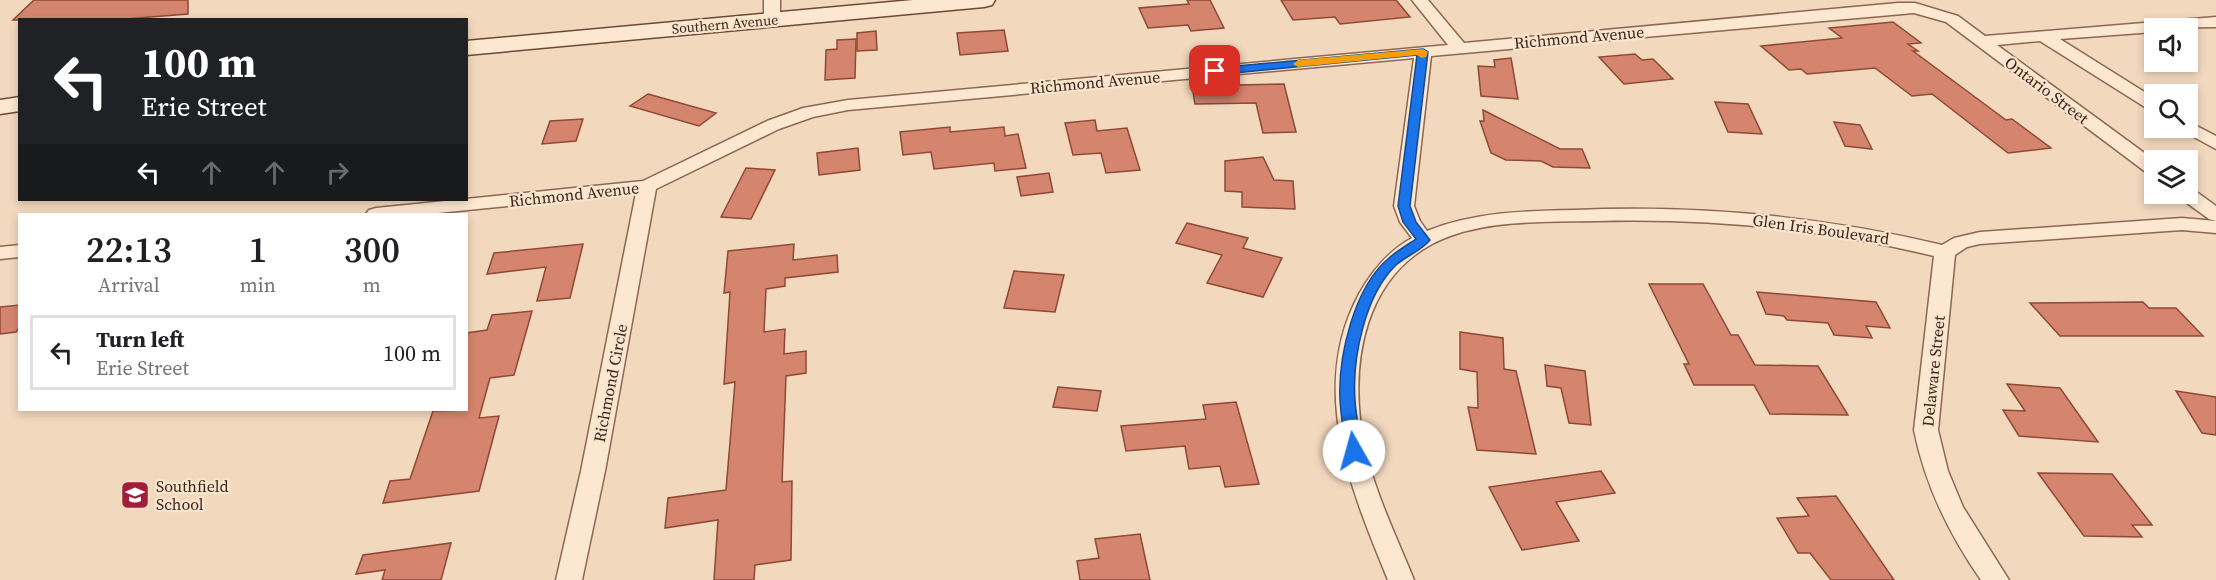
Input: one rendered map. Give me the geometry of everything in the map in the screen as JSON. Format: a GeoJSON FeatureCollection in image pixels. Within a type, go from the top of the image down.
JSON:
{"type":"FeatureCollection","features":[{"type":"Feature","properties":{"kind":"street","name":"Southern Avenue"},"geometry":{"type":"LineString","coordinates":[[468,48],[772,10],[984,0]]}},
{"type":"Feature","properties":{"kind":"street"},"geometry":{"type":"LineString","coordinates":[[1420,0],[1459,48]]}},
{"type":"Feature","properties":{"kind":"street","name":"Richmond Avenue"},"geometry":{"type":"LineString","coordinates":[[386,213],[647,186],[773,125],[825,108],[1898,8],[1938,13]]}},
{"type":"Feature","properties":{"kind":"street","name":"Ontario Street"},"geometry":{"type":"LineString","coordinates":[[1938,13],[1952,19],[2144,162]]}},
{"type":"Feature","properties":{"kind":"street"},"geometry":{"type":"LineString","coordinates":[[1982,41],[2216,22]]}},
{"type":"Feature","properties":{"kind":"street"},"geometry":{"type":"LineString","coordinates":[[2045,37],[2144,99]]}},
{"type":"Feature","properties":{"kind":"street"},"geometry":{"type":"LineString","coordinates":[[1423,52],[1404,206],[1410,222],[1423,240]]}},
{"type":"Feature","properties":{"kind":"street"},"geometry":{"type":"LineString","coordinates":[[0,107],[18,104]]}},
{"type":"Feature","properties":{"kind":"street"},"geometry":{"type":"LineString","coordinates":[[2198,133],[2216,144]]}},
{"type":"Feature","properties":{"kind":"street","name":"Richmond Circle"},"geometry":{"type":"LineString","coordinates":[[569,580],[593,471],[647,186]]}},
{"type":"Feature","properties":{"kind":"street"},"geometry":{"type":"LineString","coordinates":[[2198,202],[2216,215]]}},
{"type":"Feature","properties":{"kind":"street","name":"Glen Iris Boulevard"},"geometry":{"type":"LineString","coordinates":[[1401,580],[1367,496],[1354,451],[1347,399],[1355,330],[1374,283],[1392,262],[1423,240],[1461,226],[1490,220],[1619,213],[1690,214],[1806,224],[1868,234],[1945,252]]}},
{"type":"Feature","properties":{"kind":"street"},"geometry":{"type":"LineString","coordinates":[[1945,252],[1961,242],[1980,238],[2182,224],[2216,227]]}},
{"type":"Feature","properties":{"kind":"street"},"geometry":{"type":"LineString","coordinates":[[0,252],[18,250]]}},
{"type":"Feature","properties":{"kind":"street","name":"Delaware Street"},"geometry":{"type":"LineString","coordinates":[[1945,252],[1926,430],[1929,450],[1943,495],[1971,545],[1996,580]]}},
{"type":"Feature","properties":{"kind":"building"},"geometry":{"type":"Polygon","coordinates":[[[34,0],[188,0],[188,14],[138,18],[18,18],[18,20],[13,20],[34,0]]]}},
{"type":"Feature","properties":{"kind":"building"},"geometry":{"type":"Polygon","coordinates":[[[1187,0],[1210,0],[1224,28],[1191,31],[1188,25],[1148,28],[1139,8],[1189,4],[1187,0]]]}},
{"type":"Feature","properties":{"kind":"building"},"geometry":{"type":"Polygon","coordinates":[[[1281,0],[1396,0],[1410,17],[1340,24],[1335,17],[1293,20],[1281,0]]]}},
{"type":"Feature","properties":{"kind":"building"},"geometry":{"type":"Polygon","coordinates":[[[1893,22],[1921,43],[1908,44],[1918,51],[1913,51],[2006,120],[2012,119],[2051,148],[2008,153],[1932,94],[1912,96],[1875,68],[1807,74],[1801,69],[1789,70],[1761,46],[1842,38],[1829,28],[1893,22]]]}},
{"type":"Feature","properties":{"kind":"building"},"geometry":{"type":"Polygon","coordinates":[[[1004,30],[1008,51],[960,55],[957,33],[1004,30]]]}},
{"type":"Feature","properties":{"kind":"building"},"geometry":{"type":"Polygon","coordinates":[[[876,31],[877,50],[857,51],[857,33],[876,31]]]}},
{"type":"Feature","properties":{"kind":"building"},"geometry":{"type":"Polygon","coordinates":[[[856,39],[855,78],[825,80],[826,50],[837,49],[837,40],[856,39]]]}},
{"type":"Feature","properties":{"kind":"building"},"geometry":{"type":"Polygon","coordinates":[[[1635,54],[1642,60],[1653,59],[1673,79],[1624,84],[1599,57],[1635,54]]]}},
{"type":"Feature","properties":{"kind":"building"},"geometry":{"type":"Polygon","coordinates":[[[1511,58],[1518,99],[1481,96],[1478,66],[1495,67],[1494,60],[1511,58]]]}},
{"type":"Feature","properties":{"kind":"building"},"geometry":{"type":"Polygon","coordinates":[[[1284,84],[1296,132],[1263,133],[1256,103],[1195,104],[1192,86],[1284,84]]]}},
{"type":"Feature","properties":{"kind":"building"},"geometry":{"type":"Polygon","coordinates":[[[648,94],[716,113],[699,126],[630,106],[648,94]]]}},
{"type":"Feature","properties":{"kind":"building"},"geometry":{"type":"Polygon","coordinates":[[[1715,102],[1748,104],[1762,134],[1728,132],[1715,102]]]}},
{"type":"Feature","properties":{"kind":"building"},"geometry":{"type":"Polygon","coordinates":[[[1483,110],[1560,149],[1582,149],[1590,168],[1553,167],[1541,161],[1506,160],[1491,153],[1480,121],[1484,121],[1483,110]]]}},
{"type":"Feature","properties":{"kind":"building"},"geometry":{"type":"Polygon","coordinates":[[[583,119],[576,141],[542,144],[550,121],[583,119]]]}},
{"type":"Feature","properties":{"kind":"building"},"geometry":{"type":"Polygon","coordinates":[[[1095,120],[1097,131],[1127,128],[1140,170],[1106,173],[1101,153],[1073,155],[1065,123],[1095,120]]]}},
{"type":"Feature","properties":{"kind":"building"},"geometry":{"type":"Polygon","coordinates":[[[1834,122],[1860,125],[1872,149],[1845,146],[1834,122]]]}},
{"type":"Feature","properties":{"kind":"building"},"geometry":{"type":"Polygon","coordinates":[[[950,127],[950,132],[1004,127],[1005,136],[1018,134],[1026,168],[995,171],[994,163],[934,169],[931,152],[903,155],[900,132],[950,127]]]}},
{"type":"Feature","properties":{"kind":"building"},"geometry":{"type":"Polygon","coordinates":[[[858,148],[860,170],[819,175],[817,153],[858,148]]]}},
{"type":"Feature","properties":{"kind":"building"},"geometry":{"type":"Polygon","coordinates":[[[1263,157],[1274,180],[1293,181],[1295,209],[1242,207],[1242,192],[1225,191],[1225,161],[1263,157]]]}},
{"type":"Feature","properties":{"kind":"building"},"geometry":{"type":"Polygon","coordinates":[[[746,168],[775,170],[751,219],[721,217],[746,168]]]}},
{"type":"Feature","properties":{"kind":"building"},"geometry":{"type":"Polygon","coordinates":[[[1049,173],[1053,192],[1021,196],[1017,177],[1049,173]]]}},
{"type":"Feature","properties":{"kind":"building"},"geometry":{"type":"Polygon","coordinates":[[[1187,223],[1248,238],[1243,248],[1282,258],[1263,297],[1207,283],[1222,255],[1176,243],[1187,223]]]}},
{"type":"Feature","properties":{"kind":"building"},"geometry":{"type":"Polygon","coordinates":[[[583,244],[570,298],[537,301],[546,267],[487,274],[494,253],[583,244]]]}},
{"type":"Feature","properties":{"kind":"building"},"geometry":{"type":"Polygon","coordinates":[[[794,244],[793,260],[837,255],[838,272],[785,278],[785,286],[766,289],[764,332],[785,329],[784,354],[806,351],[806,373],[786,376],[782,482],[792,481],[791,560],[755,565],[754,580],[714,580],[718,520],[665,528],[668,498],[726,490],[735,382],[724,384],[730,292],[724,293],[728,251],[794,244]]]}},
{"type":"Feature","properties":{"kind":"building"},"geometry":{"type":"Polygon","coordinates":[[[1014,271],[1064,275],[1055,312],[1004,308],[1014,271]]]}},
{"type":"Feature","properties":{"kind":"building"},"geometry":{"type":"Polygon","coordinates":[[[1649,284],[1703,284],[1731,335],[1738,335],[1755,365],[1818,366],[1848,415],[1770,414],[1754,385],[1694,385],[1684,364],[1689,364],[1649,284]]]}},
{"type":"Feature","properties":{"kind":"building"},"geometry":{"type":"Polygon","coordinates":[[[1757,292],[1876,302],[1890,328],[1866,326],[1872,338],[1834,335],[1828,323],[1787,320],[1784,316],[1766,314],[1757,292]]]}},
{"type":"Feature","properties":{"kind":"building"},"geometry":{"type":"Polygon","coordinates":[[[2143,302],[2149,308],[2176,308],[2203,336],[2060,336],[2030,303],[2143,302]]]}},
{"type":"Feature","properties":{"kind":"building"},"geometry":{"type":"Polygon","coordinates":[[[18,305],[18,330],[16,332],[0,334],[0,307],[18,305]]]}},
{"type":"Feature","properties":{"kind":"building"},"geometry":{"type":"Polygon","coordinates":[[[532,311],[514,375],[490,378],[479,418],[499,416],[479,491],[383,503],[390,481],[410,479],[433,411],[468,411],[468,333],[487,330],[492,315],[532,311]]]}},
{"type":"Feature","properties":{"kind":"building"},"geometry":{"type":"Polygon","coordinates":[[[1460,332],[1503,338],[1504,369],[1516,371],[1536,454],[1477,450],[1468,407],[1478,408],[1477,372],[1460,369],[1460,332]]]}},
{"type":"Feature","properties":{"kind":"building"},"geometry":{"type":"Polygon","coordinates":[[[1545,365],[1585,371],[1591,425],[1569,423],[1561,388],[1547,386],[1545,365]]]}},
{"type":"Feature","properties":{"kind":"building"},"geometry":{"type":"Polygon","coordinates":[[[2007,384],[2060,388],[2098,442],[2019,436],[2003,410],[2025,411],[2007,384]]]}},
{"type":"Feature","properties":{"kind":"building"},"geometry":{"type":"Polygon","coordinates":[[[1058,387],[1101,391],[1097,411],[1053,407],[1058,387]]]}},
{"type":"Feature","properties":{"kind":"building"},"geometry":{"type":"Polygon","coordinates":[[[2176,391],[2216,397],[2216,435],[2202,433],[2176,391]]]}},
{"type":"Feature","properties":{"kind":"building"},"geometry":{"type":"Polygon","coordinates":[[[1236,402],[1259,484],[1225,487],[1220,466],[1189,469],[1185,446],[1126,451],[1121,426],[1206,419],[1203,405],[1236,402]]]}},
{"type":"Feature","properties":{"kind":"building"},"geometry":{"type":"Polygon","coordinates":[[[1601,471],[1615,493],[1556,502],[1579,541],[1522,550],[1489,487],[1601,471]]]}},
{"type":"Feature","properties":{"kind":"building"},"geometry":{"type":"Polygon","coordinates":[[[2038,473],[2112,474],[2152,525],[2132,525],[2142,537],[2084,536],[2038,473]]]}},
{"type":"Feature","properties":{"kind":"building"},"geometry":{"type":"Polygon","coordinates":[[[1836,496],[1894,580],[1831,580],[1810,553],[1798,553],[1777,518],[1809,516],[1797,498],[1836,496]]]}},
{"type":"Feature","properties":{"kind":"building"},"geometry":{"type":"Polygon","coordinates":[[[1140,534],[1150,580],[1080,580],[1077,561],[1099,558],[1095,539],[1140,534]]]}},
{"type":"Feature","properties":{"kind":"building"},"geometry":{"type":"Polygon","coordinates":[[[451,543],[441,580],[382,580],[385,570],[356,574],[363,555],[451,543]]]}},
{"type":"Feature","properties":{"kind":"slow traffic"},"geometry":{"type":"LineString","coordinates":[[1298,64],[1423,52],[1422,55]]}},
{"type":"Feature","properties":{"kind":"place","name":"Southfield School"},"geometry":{"type":"Point","coordinates":[135,495]}},
{"type":"Feature","properties":{"kind":"route"},"geometry":{"type":"LineString","coordinates":[[1215,71],[1423,52],[1404,206],[1410,222],[1423,240],[1403,252],[1374,283],[1355,330],[1347,399],[1354,451]]}}]}
